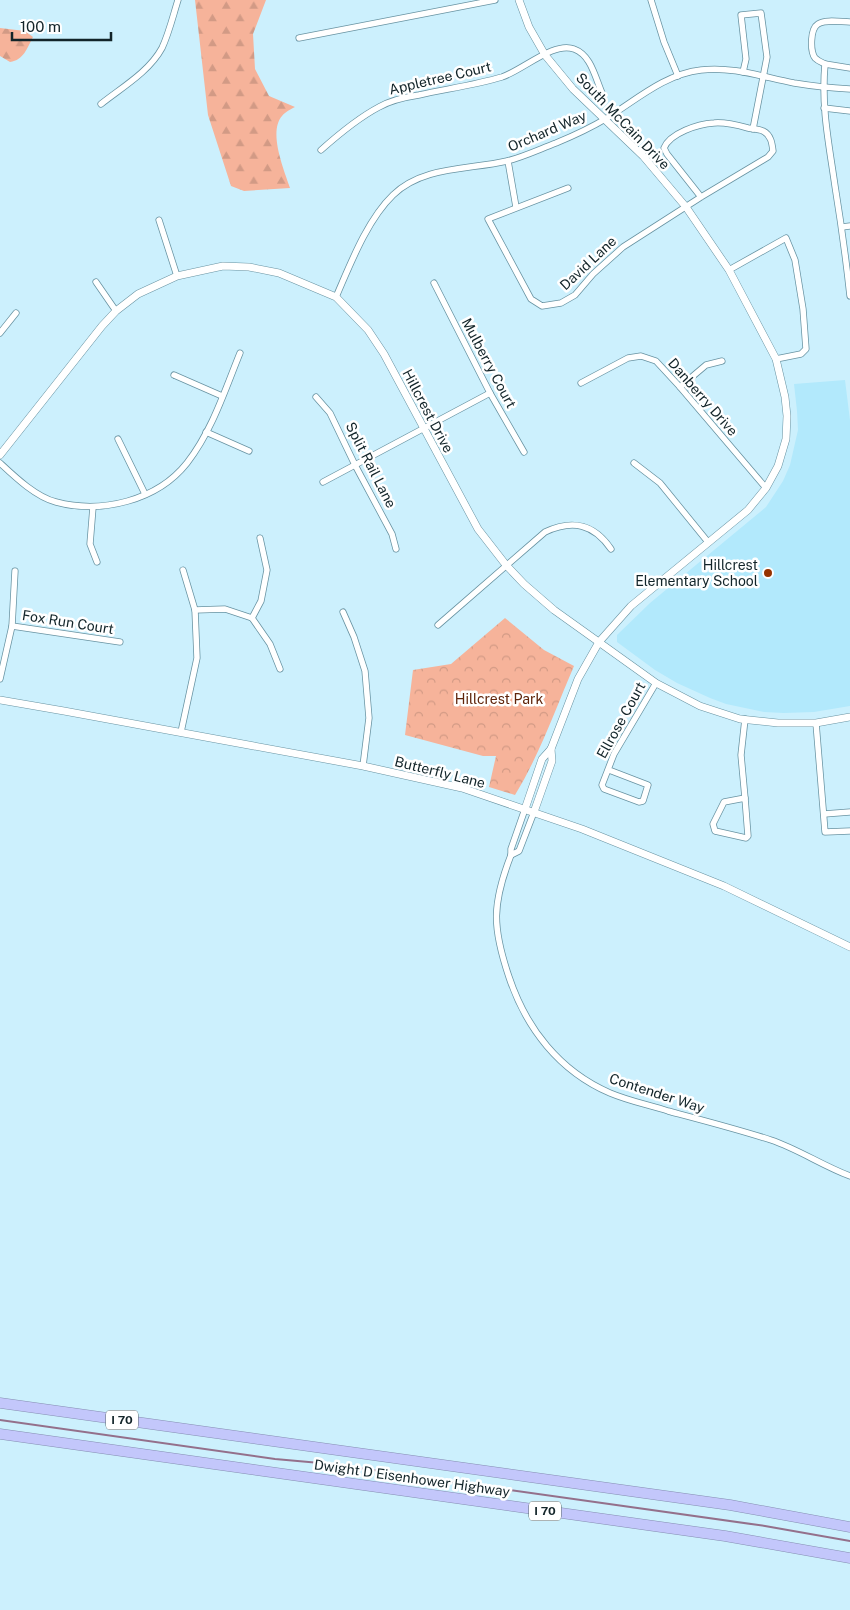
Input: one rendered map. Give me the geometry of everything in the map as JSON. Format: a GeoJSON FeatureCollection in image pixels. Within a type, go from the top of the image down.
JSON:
{"type":"FeatureCollection","features":[{"type":"Feature","properties":{"kind":"highway","name":"Dwight D Eisenhower Highway"},"geometry":{"type":"LineString","coordinates":[[0,1403],[730,1505],[850,1527]]}},
{"type":"Feature","properties":{"kind":"highway","name":"Dwight D Eisenhower Highway"},"geometry":{"type":"LineString","coordinates":[[0,1434],[726,1536],[850,1558]]}},
{"type":"Feature","properties":{"kind":"street"},"geometry":{"type":"LineString","coordinates":[[101,104],[137,76],[161,50],[178,0]]}},
{"type":"Feature","properties":{"kind":"street"},"geometry":{"type":"LineString","coordinates":[[299,38],[495,0]]}},
{"type":"Feature","properties":{"kind":"street","name":"South McCain Drive"},"geometry":{"type":"LineString","coordinates":[[519,0],[528,27],[545,55],[573,88],[643,156],[686,207],[729,270],[776,359],[786,397],[787,416],[786,439],[778,466],[766,488],[748,510],[631,606],[598,642],[578,679],[551,749],[542,759],[525,809]]}},
{"type":"Feature","properties":{"kind":"street"},"geometry":{"type":"LineString","coordinates":[[650,0],[678,76]]}},
{"type":"Feature","properties":{"kind":"street"},"geometry":{"type":"LineString","coordinates":[[743,72],[746,59],[741,15],[761,13],[767,57],[753,129]]}},
{"type":"Feature","properties":{"kind":"street"},"geometry":{"type":"LineString","coordinates":[[850,22],[825,22],[817,25],[812,31],[813,54],[816,60],[825,64],[850,68]]}},
{"type":"Feature","properties":{"kind":"street","name":"Appletree Court"},"geometry":{"type":"LineString","coordinates":[[321,150],[356,121],[380,106],[406,97],[502,77],[557,48],[568,47],[582,52],[587,57],[602,93]]}},
{"type":"Feature","properties":{"kind":"street"},"geometry":{"type":"LineString","coordinates":[[825,64],[824,108],[842,227],[850,296]]}},
{"type":"Feature","properties":{"kind":"street","name":"Orchard Way"},"geometry":{"type":"LineString","coordinates":[[336,297],[378,212],[393,195],[419,178],[441,172],[508,161],[558,142],[606,119],[645,93],[678,76],[699,70],[719,69],[743,72],[823,87],[850,89]]}},
{"type":"Feature","properties":{"kind":"street"},"geometry":{"type":"LineString","coordinates":[[824,108],[850,111]]}},
{"type":"Feature","properties":{"kind":"street"},"geometry":{"type":"LineString","coordinates":[[686,207],[768,157],[773,151],[771,138],[764,131],[731,124],[713,123],[700,125],[666,142],[664,148],[667,154],[701,197]]}},
{"type":"Feature","properties":{"kind":"street"},"geometry":{"type":"LineString","coordinates":[[508,161],[516,207]]}},
{"type":"Feature","properties":{"kind":"street","name":"David Lane"},"geometry":{"type":"LineString","coordinates":[[568,188],[488,219],[531,299],[542,306],[561,304],[575,295],[593,274],[622,247],[686,207]]}},
{"type":"Feature","properties":{"kind":"street"},"geometry":{"type":"LineString","coordinates":[[159,220],[177,276]]}},
{"type":"Feature","properties":{"kind":"street"},"geometry":{"type":"LineString","coordinates":[[842,227],[850,226]]}},
{"type":"Feature","properties":{"kind":"street"},"geometry":{"type":"LineString","coordinates":[[729,270],[786,238],[795,260],[797,271],[806,349],[801,354],[776,359]]}},
{"type":"Feature","properties":{"kind":"street","name":"Hillcrest Drive"},"geometry":{"type":"LineString","coordinates":[[0,455],[102,326],[116,311],[138,294],[177,276],[223,266],[249,267],[279,273],[336,297],[368,330],[384,354],[478,529],[506,565],[524,584],[554,610],[656,683],[700,706],[745,719],[778,723],[816,723],[850,717]]}},
{"type":"Feature","properties":{"kind":"street"},"geometry":{"type":"LineString","coordinates":[[96,282],[116,311]]}},
{"type":"Feature","properties":{"kind":"street","name":"Mulberry Court"},"geometry":{"type":"LineString","coordinates":[[434,284],[490,393],[524,452]]}},
{"type":"Feature","properties":{"kind":"street"},"geometry":{"type":"LineString","coordinates":[[0,333],[16,313]]}},
{"type":"Feature","properties":{"kind":"street"},"geometry":{"type":"LineString","coordinates":[[0,463],[25,486],[55,502],[93,507],[125,503],[162,487],[187,463],[206,432],[240,353]]}},
{"type":"Feature","properties":{"kind":"street","name":"Danberry Drive"},"geometry":{"type":"LineString","coordinates":[[581,383],[628,358],[641,356],[656,361],[766,488]]}},
{"type":"Feature","properties":{"kind":"street"},"geometry":{"type":"LineString","coordinates":[[680,387],[706,365],[722,361]]}},
{"type":"Feature","properties":{"kind":"street"},"geometry":{"type":"LineString","coordinates":[[174,375],[222,396]]}},
{"type":"Feature","properties":{"kind":"street"},"geometry":{"type":"LineString","coordinates":[[323,482],[490,393]]}},
{"type":"Feature","properties":{"kind":"street","name":"Split Rail Lane"},"geometry":{"type":"LineString","coordinates":[[316,397],[330,413],[392,534],[396,549]]}},
{"type":"Feature","properties":{"kind":"street"},"geometry":{"type":"LineString","coordinates":[[206,432],[249,451]]}},
{"type":"Feature","properties":{"kind":"street"},"geometry":{"type":"LineString","coordinates":[[118,439],[145,494]]}},
{"type":"Feature","properties":{"kind":"street"},"geometry":{"type":"LineString","coordinates":[[634,463],[660,483],[708,542]]}},
{"type":"Feature","properties":{"kind":"street"},"geometry":{"type":"LineString","coordinates":[[93,507],[90,544],[97,562]]}},
{"type":"Feature","properties":{"kind":"street"},"geometry":{"type":"LineString","coordinates":[[438,625],[545,532],[567,524],[582,526],[600,535],[611,549]]}},
{"type":"Feature","properties":{"kind":"street"},"geometry":{"type":"LineString","coordinates":[[252,618],[261,601],[267,570],[260,538]]}},
{"type":"Feature","properties":{"kind":"street"},"geometry":{"type":"LineString","coordinates":[[180,732],[197,658],[195,610],[183,570]]}},
{"type":"Feature","properties":{"kind":"street"},"geometry":{"type":"LineString","coordinates":[[0,679],[12,626],[15,571]]}},
{"type":"Feature","properties":{"kind":"street"},"geometry":{"type":"LineString","coordinates":[[195,610],[225,608],[252,618],[270,644],[280,668]]}},
{"type":"Feature","properties":{"kind":"street"},"geometry":{"type":"LineString","coordinates":[[343,612],[354,637],[365,671],[369,718],[363,766]]}},
{"type":"Feature","properties":{"kind":"street","name":"Fox Run Court"},"geometry":{"type":"LineString","coordinates":[[12,626],[120,642]]}},
{"type":"Feature","properties":{"kind":"street","name":"Ellrose Court"},"geometry":{"type":"LineString","coordinates":[[609,770],[648,785],[643,801],[640,802],[604,789],[602,785],[618,746],[656,683]]}},
{"type":"Feature","properties":{"kind":"street","name":"Butterfly Lane"},"geometry":{"type":"LineString","coordinates":[[0,700],[363,766],[462,788],[582,829],[724,886],[850,947]]}},
{"type":"Feature","properties":{"kind":"street"},"geometry":{"type":"LineString","coordinates":[[745,719],[741,754],[745,798],[748,836],[744,839],[715,831],[713,824],[724,802],[745,798]]}},
{"type":"Feature","properties":{"kind":"street"},"geometry":{"type":"LineString","coordinates":[[816,723],[825,832],[850,831]]}},
{"type":"Feature","properties":{"kind":"street","name":"South McCain Drive"},"geometry":{"type":"LineString","coordinates":[[534,812],[552,761],[551,749]]}},
{"type":"Feature","properties":{"kind":"street","name":"Contender Way"},"geometry":{"type":"LineString","coordinates":[[525,809],[511,848],[511,855],[499,895],[496,933],[517,1001],[541,1040],[556,1057],[581,1077],[611,1093],[775,1141],[850,1176]]}},
{"type":"Feature","properties":{"kind":"street","name":"Contender Way"},"geometry":{"type":"LineString","coordinates":[[511,855],[519,851],[534,812]]}},
{"type":"Feature","properties":{"kind":"street"},"geometry":{"type":"LineString","coordinates":[[824,814],[850,812]]}},
{"type":"Feature","properties":{"kind":"shaded area","name":"Hillcrest Elementary School"},"geometry":{"type":"Polygon","coordinates":[[[845,380],[850,420],[850,706],[814,712],[784,713],[764,712],[726,704],[677,683],[655,670],[617,642],[617,635],[650,603],[766,507],[783,481],[790,465],[798,430],[794,384],[845,380]]]}},
{"type":"Feature","properties":{"kind":"green space"},"geometry":{"type":"Polygon","coordinates":[[[195,0],[266,0],[253,34],[255,69],[269,96],[295,107],[282,116],[276,131],[278,151],[290,188],[244,191],[231,186],[208,115],[195,0]]]}},
{"type":"Feature","properties":{"kind":"green space"},"geometry":{"type":"Polygon","coordinates":[[[0,28],[25,31],[33,37],[19,59],[10,62],[0,56],[0,28]]]}},
{"type":"Feature","properties":{"kind":"green space","name":"Hillcrest Park"},"geometry":{"type":"Polygon","coordinates":[[[505,618],[544,650],[574,666],[540,748],[515,795],[489,787],[496,756],[483,756],[405,735],[413,670],[451,664],[505,618]]]}},
{"type":"Feature","properties":{"kind":"waterway"},"geometry":{"type":"LineString","coordinates":[[0,1420],[275,1459],[418,1476]]}},
{"type":"Feature","properties":{"kind":"waterway"},"geometry":{"type":"LineString","coordinates":[[445,1481],[765,1526],[850,1541]]}},
{"type":"Feature","properties":{"kind":"place","name":"Hillcrest Elementary School"},"geometry":{"type":"Point","coordinates":[768,573]}}]}
